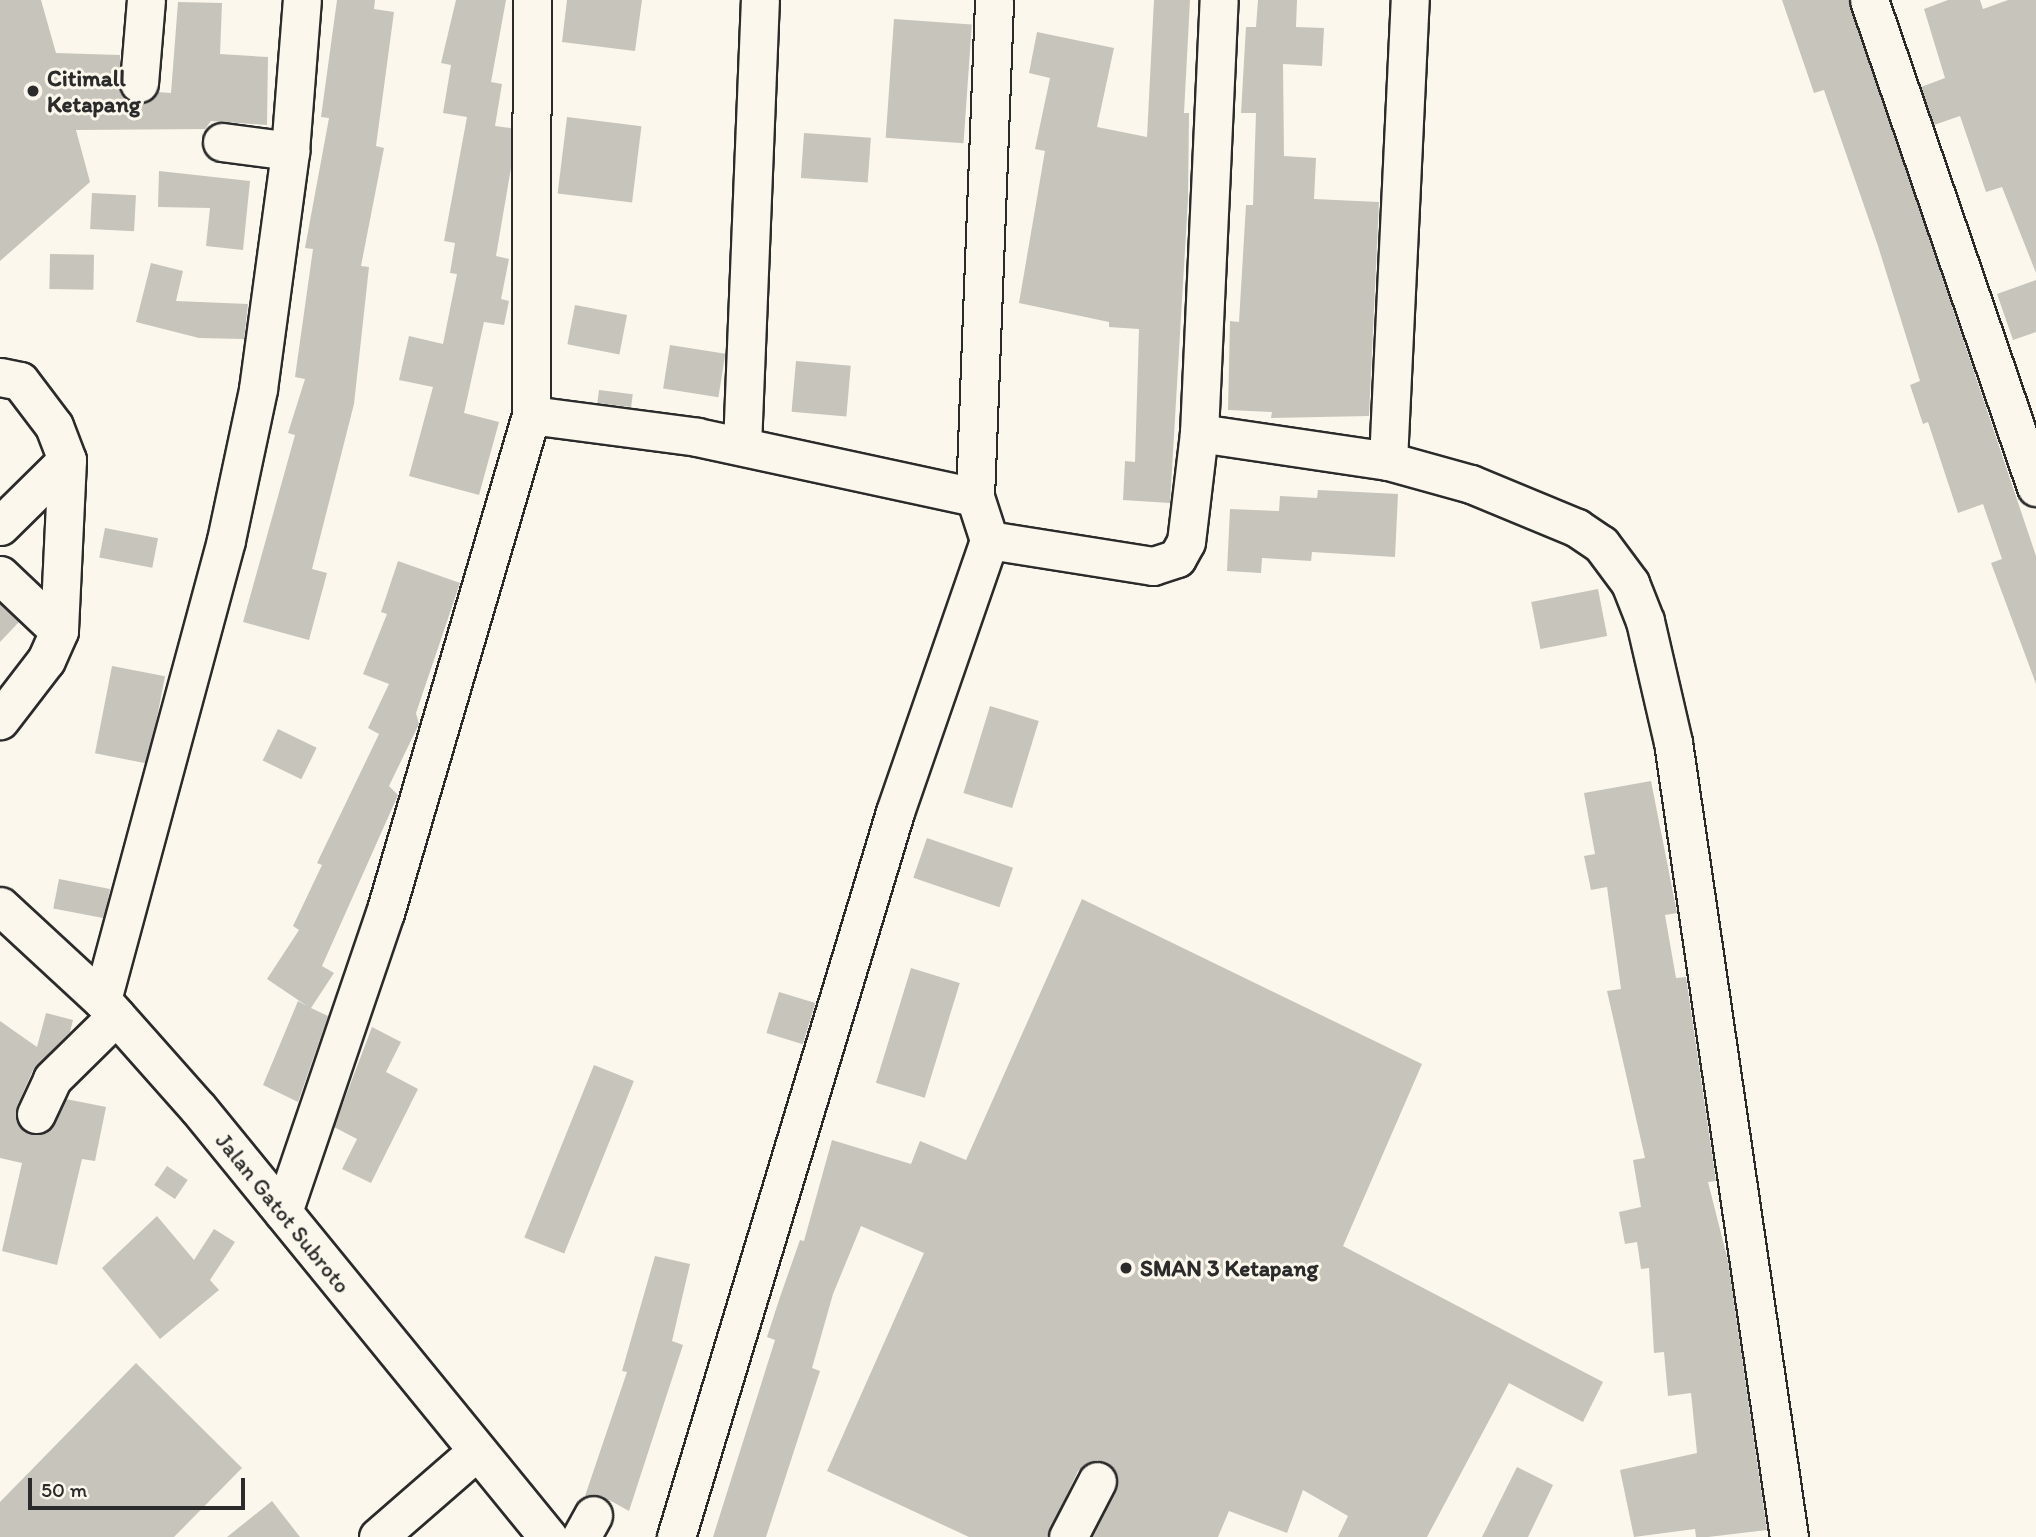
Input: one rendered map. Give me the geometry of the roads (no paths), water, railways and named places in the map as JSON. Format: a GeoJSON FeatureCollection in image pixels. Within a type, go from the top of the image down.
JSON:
{"type":"FeatureCollection","features":[{"type":"Feature","properties":{"kind":"street"},"geometry":{"type":"LineString","coordinates":[[139,83],[146,0]]}},
{"type":"Feature","properties":{"kind":"street"},"geometry":{"type":"LineString","coordinates":[[36,1114],[51,1079],[109,1008],[226,540],[269,327],[290,151],[302,0]]}},
{"type":"Feature","properties":{"kind":"street"},"geometry":{"type":"LineString","coordinates":[[283,1212],[393,887],[531,415],[532,0]]}},
{"type":"Feature","properties":{"kind":"street"},"geometry":{"type":"LineString","coordinates":[[742,446],[760,0]]}},
{"type":"Feature","properties":{"kind":"street"},"geometry":{"type":"LineString","coordinates":[[676,1537],[895,812],[989,540],[975,497],[994,0]]}},
{"type":"Feature","properties":{"kind":"street"},"geometry":{"type":"LineString","coordinates":[[989,540],[1127,564],[1167,564],[1186,542],[1199,433],[1219,0]]}},
{"type":"Feature","properties":{"kind":"street"},"geometry":{"type":"LineString","coordinates":[[1388,461],[1410,0]]}},
{"type":"Feature","properties":{"kind":"street"},"geometry":{"type":"LineString","coordinates":[[1869,0],[2036,487]]}},
{"type":"Feature","properties":{"kind":"street"},"geometry":{"type":"LineString","coordinates":[[222,142],[290,151]]}},
{"type":"Feature","properties":{"kind":"street"},"geometry":{"type":"LineString","coordinates":[[0,377],[20,381],[54,426],[67,460],[59,631],[46,660],[0,720]]}},
{"type":"Feature","properties":{"kind":"street"},"geometry":{"type":"LineString","coordinates":[[531,415],[742,446],[975,497]]}},
{"type":"Feature","properties":{"kind":"street"},"geometry":{"type":"LineString","coordinates":[[1199,433],[1388,461],[1471,484],[1577,528],[1601,544],[1630,583],[1645,621],[1675,753],[1789,1537]]}},
{"type":"Feature","properties":{"kind":"street"},"geometry":{"type":"LineString","coordinates":[[0,526],[67,460]]}},
{"type":"Feature","properties":{"kind":"street"},"geometry":{"type":"LineString","coordinates":[[0,575],[59,631]]}},
{"type":"Feature","properties":{"kind":"street","name":"Jalan Gatot Subroto"},"geometry":{"type":"LineString","coordinates":[[0,906],[109,1008],[283,1212],[548,1537]]}},
{"type":"Feature","properties":{"kind":"street"},"geometry":{"type":"LineString","coordinates":[[378,1537],[477,1451]]}},
{"type":"Feature","properties":{"kind":"street"},"geometry":{"type":"LineString","coordinates":[[1068,1537],[1097,1481]]}},
{"type":"Feature","properties":{"kind":"place","name":"Citimall Ketapang"},"geometry":{"type":"Point","coordinates":[33,91]}},
{"type":"Feature","properties":{"kind":"place","name":"SMAN 3 Ketapang"},"geometry":{"type":"Point","coordinates":[1126,1268]}}]}
